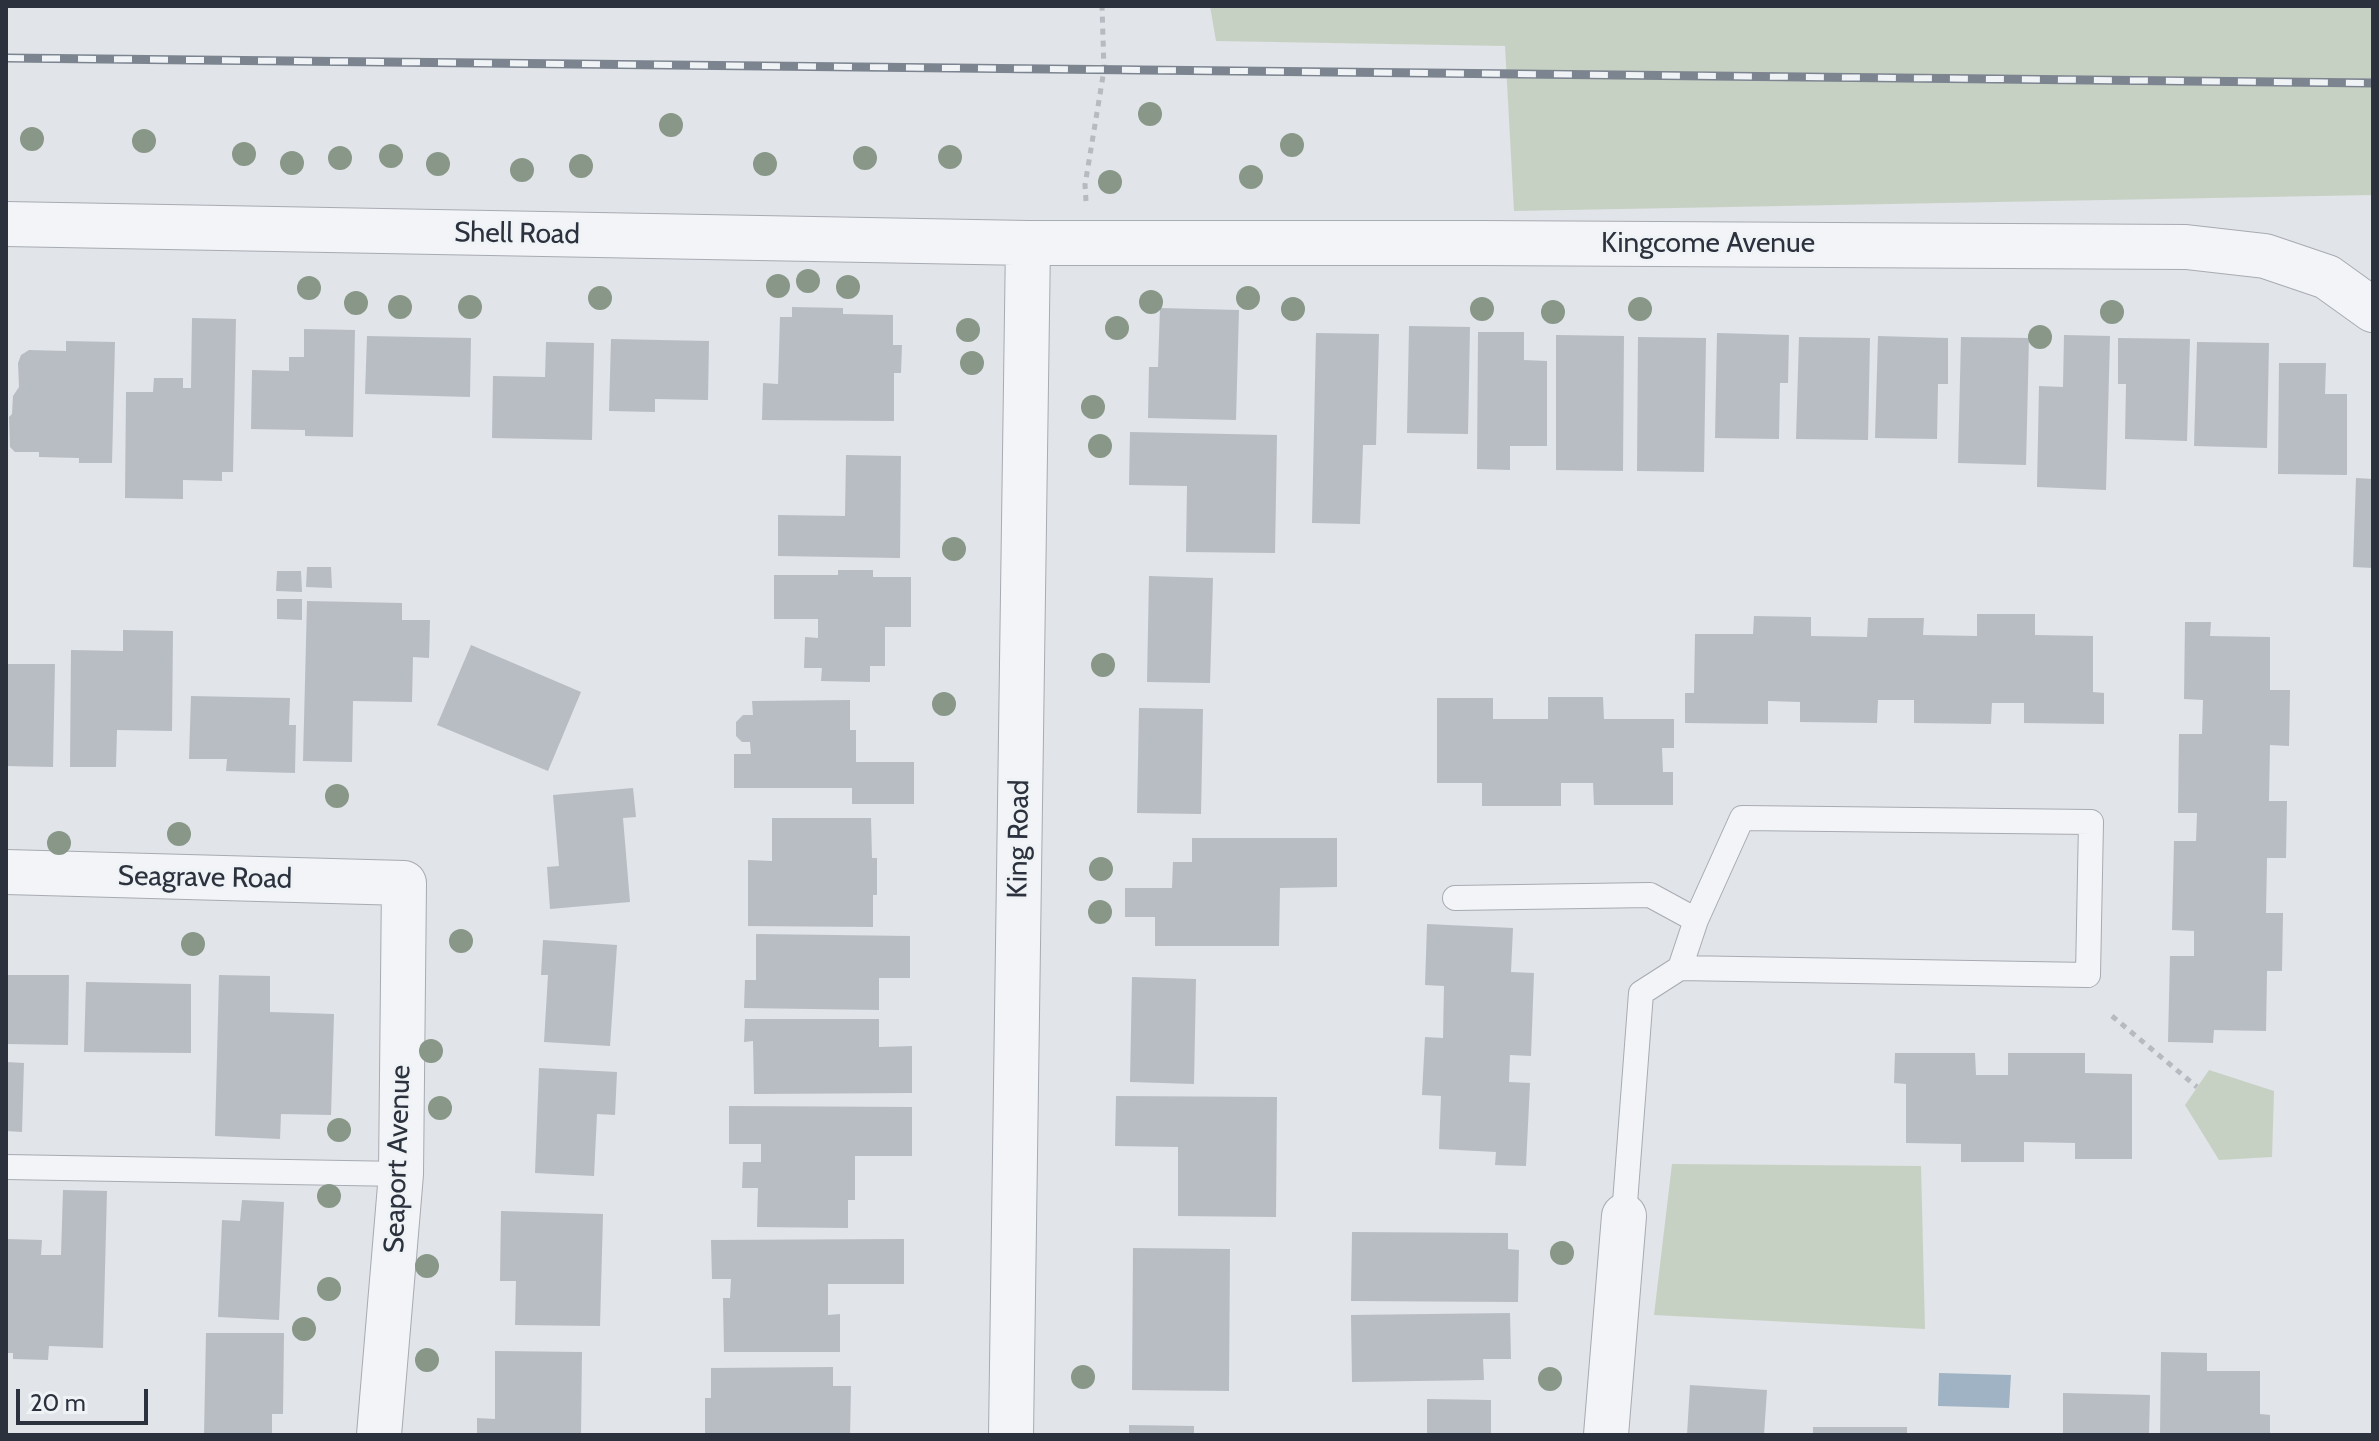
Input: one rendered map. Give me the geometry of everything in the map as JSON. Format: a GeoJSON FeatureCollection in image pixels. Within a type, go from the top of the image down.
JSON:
{"type":"FeatureCollection","features":[{"type":"Feature","properties":{"kind":"street","name":"Shell Road"},"geometry":{"type":"LineString","coordinates":[[6,224],[1028,243]]}},
{"type":"Feature","properties":{"kind":"street","name":"Kingcome Avenue"},"geometry":{"type":"LineString","coordinates":[[1028,243],[2186,247],[2265,256],[2327,277],[2373,310]]}},
{"type":"Feature","properties":{"kind":"street","name":"King Road"},"geometry":{"type":"LineString","coordinates":[[1011,1435],[1028,243]]}},
{"type":"Feature","properties":{"kind":"street","name":"Seagrave Road"},"geometry":{"type":"LineString","coordinates":[[6,872],[404,883]]}},
{"type":"Feature","properties":{"kind":"street","name":"Seaport Avenue"},"geometry":{"type":"LineString","coordinates":[[379,1435],[401,1174],[404,883]]}},
{"type":"Feature","properties":{"kind":"street"},"geometry":{"type":"LineString","coordinates":[[1606,1435],[1624,1216]]}},
{"type":"Feature","properties":{"kind":"lane"},"geometry":{"type":"LineString","coordinates":[[1624,1216],[1641,993],[1680,968],[2088,975],[2091,822],[1742,818],[1696,920],[1680,968]]}},
{"type":"Feature","properties":{"kind":"lane"},"geometry":{"type":"LineString","coordinates":[[1455,898],[1650,895],[1696,920]]}},
{"type":"Feature","properties":{"kind":"lane"},"geometry":{"type":"LineString","coordinates":[[6,1167],[401,1174]]}},
{"type":"Feature","properties":{"kind":"path"},"geometry":{"type":"LineString","coordinates":[[1087,206],[1085,185],[1104,70],[1102,6]]}},
{"type":"Feature","properties":{"kind":"path"},"geometry":{"type":"LineString","coordinates":[[2112,1016],[2197,1087]]}},
{"type":"Feature","properties":{"kind":"green space"},"geometry":{"type":"Polygon","coordinates":[[[1210,6],[2373,6],[2373,195],[1514,211],[1505,46],[1216,41],[1210,6]]]}},
{"type":"Feature","properties":{"kind":"green space"},"geometry":{"type":"Polygon","coordinates":[[[2209,1070],[2274,1091],[2272,1157],[2219,1160],[2185,1105],[2209,1070]]]}},
{"type":"Feature","properties":{"kind":"green space"},"geometry":{"type":"Polygon","coordinates":[[[1672,1164],[1921,1166],[1925,1329],[1654,1315],[1672,1164]]]}},
{"type":"Feature","properties":{"kind":"water"},"geometry":{"type":"Polygon","coordinates":[[[1939,1373],[2011,1375],[2009,1408],[1938,1406],[1939,1373]]]}},
{"type":"Feature","properties":{"kind":"building"},"geometry":{"type":"Polygon","coordinates":[[[792,307],[843,308],[843,314],[893,315],[893,345],[902,345],[901,373],[894,373],[894,421],[762,420],[763,383],[778,384],[780,317],[792,317],[792,307]]]}},
{"type":"Feature","properties":{"kind":"building"},"geometry":{"type":"Polygon","coordinates":[[[1160,308],[1239,310],[1236,420],[1148,418],[1149,367],[1158,367],[1160,308]]]}},
{"type":"Feature","properties":{"kind":"building"},"geometry":{"type":"Polygon","coordinates":[[[192,318],[236,319],[233,472],[222,472],[222,481],[183,480],[183,499],[125,498],[126,392],[153,392],[154,378],[183,378],[183,388],[191,388],[192,318]]]}},
{"type":"Feature","properties":{"kind":"building"},"geometry":{"type":"Polygon","coordinates":[[[1409,326],[1470,327],[1468,434],[1407,433],[1409,326]]]}},
{"type":"Feature","properties":{"kind":"building"},"geometry":{"type":"Polygon","coordinates":[[[304,329],[355,330],[353,437],[305,436],[305,430],[251,429],[252,370],[289,371],[289,357],[304,357],[304,329]]]}},
{"type":"Feature","properties":{"kind":"building"},"geometry":{"type":"Polygon","coordinates":[[[1478,332],[1524,332],[1524,360],[1547,361],[1547,446],[1510,446],[1510,470],[1477,469],[1478,332]]]}},
{"type":"Feature","properties":{"kind":"building"},"geometry":{"type":"Polygon","coordinates":[[[1316,333],[1379,334],[1376,445],[1363,445],[1360,524],[1312,523],[1316,333]]]}},
{"type":"Feature","properties":{"kind":"building"},"geometry":{"type":"Polygon","coordinates":[[[1717,333],[1789,335],[1788,383],[1780,383],[1779,439],[1715,438],[1717,333]]]}},
{"type":"Feature","properties":{"kind":"building"},"geometry":{"type":"Polygon","coordinates":[[[1556,335],[1624,336],[1623,471],[1556,470],[1556,335]]]}},
{"type":"Feature","properties":{"kind":"building"},"geometry":{"type":"Polygon","coordinates":[[[2064,335],[2110,336],[2106,490],[2037,487],[2039,386],[2063,387],[2064,335]]]}},
{"type":"Feature","properties":{"kind":"building"},"geometry":{"type":"Polygon","coordinates":[[[367,336],[471,338],[470,397],[365,394],[367,336]]]}},
{"type":"Feature","properties":{"kind":"building"},"geometry":{"type":"Polygon","coordinates":[[[1878,336],[1948,338],[1948,384],[1938,384],[1937,439],[1875,438],[1878,336]]]}},
{"type":"Feature","properties":{"kind":"building"},"geometry":{"type":"Polygon","coordinates":[[[1638,337],[1706,338],[1704,472],[1637,471],[1638,337]]]}},
{"type":"Feature","properties":{"kind":"building"},"geometry":{"type":"Polygon","coordinates":[[[1799,337],[1870,338],[1868,440],[1796,439],[1799,337]]]}},
{"type":"Feature","properties":{"kind":"building"},"geometry":{"type":"Polygon","coordinates":[[[1961,337],[2029,338],[2026,465],[1958,463],[1961,337]]]}},
{"type":"Feature","properties":{"kind":"building"},"geometry":{"type":"Polygon","coordinates":[[[2118,338],[2190,339],[2187,441],[2125,439],[2126,384],[2118,384],[2118,338]]]}},
{"type":"Feature","properties":{"kind":"building"},"geometry":{"type":"Polygon","coordinates":[[[611,339],[709,341],[708,400],[655,399],[655,412],[609,411],[611,339]]]}},
{"type":"Feature","properties":{"kind":"building"},"geometry":{"type":"Polygon","coordinates":[[[66,341],[115,342],[112,463],[79,463],[79,458],[39,457],[39,452],[15,452],[10,447],[9,417],[13,396],[19,387],[18,363],[21,355],[29,350],[66,351],[66,341]]]}},
{"type":"Feature","properties":{"kind":"building"},"geometry":{"type":"Polygon","coordinates":[[[546,342],[594,343],[592,440],[492,438],[493,376],[545,377],[546,342]]]}},
{"type":"Feature","properties":{"kind":"building"},"geometry":{"type":"Polygon","coordinates":[[[2197,342],[2269,343],[2267,448],[2194,446],[2197,342]]]}},
{"type":"Feature","properties":{"kind":"building"},"geometry":{"type":"Polygon","coordinates":[[[2279,363],[2326,363],[2325,394],[2347,394],[2347,475],[2278,474],[2279,363]]]}},
{"type":"Feature","properties":{"kind":"building"},"geometry":{"type":"Polygon","coordinates":[[[1130,432],[1277,435],[1275,553],[1186,552],[1187,486],[1129,485],[1130,432]]]}},
{"type":"Feature","properties":{"kind":"building"},"geometry":{"type":"Polygon","coordinates":[[[846,455],[901,456],[900,558],[778,556],[778,515],[845,516],[846,455]]]}},
{"type":"Feature","properties":{"kind":"building"},"geometry":{"type":"Polygon","coordinates":[[[2356,478],[2373,479],[2373,568],[2353,567],[2356,478]]]}},
{"type":"Feature","properties":{"kind":"building"},"geometry":{"type":"Polygon","coordinates":[[[307,567],[331,567],[332,588],[306,587],[307,567]]]}},
{"type":"Feature","properties":{"kind":"building"},"geometry":{"type":"Polygon","coordinates":[[[838,570],[873,570],[873,577],[911,577],[911,627],[885,627],[885,666],[870,666],[870,682],[821,681],[822,668],[804,668],[805,637],[818,638],[818,619],[774,619],[774,575],[838,575],[838,570]]]}},
{"type":"Feature","properties":{"kind":"building"},"geometry":{"type":"Polygon","coordinates":[[[277,571],[301,571],[302,592],[276,591],[277,571]]]}},
{"type":"Feature","properties":{"kind":"building"},"geometry":{"type":"Polygon","coordinates":[[[1149,576],[1213,578],[1210,683],[1147,682],[1149,576]]]}},
{"type":"Feature","properties":{"kind":"building"},"geometry":{"type":"Polygon","coordinates":[[[277,599],[302,599],[302,620],[277,619],[277,599]]]}},
{"type":"Feature","properties":{"kind":"building"},"geometry":{"type":"Polygon","coordinates":[[[307,601],[402,603],[402,620],[430,620],[429,658],[413,657],[412,702],[353,701],[352,762],[303,761],[307,601]]]}},
{"type":"Feature","properties":{"kind":"building"},"geometry":{"type":"Polygon","coordinates":[[[1977,614],[2035,614],[2035,635],[2093,636],[2093,692],[2104,693],[2104,724],[2024,723],[2024,703],[1992,703],[1991,724],[1914,723],[1914,700],[1878,700],[1877,723],[1800,722],[1800,702],[1768,701],[1768,724],[1685,723],[1685,693],[1694,693],[1695,634],[1753,634],[1754,616],[1811,617],[1811,636],[1867,637],[1868,618],[1924,618],[1923,635],[1977,636],[1977,614]]]}},
{"type":"Feature","properties":{"kind":"building"},"geometry":{"type":"Polygon","coordinates":[[[2185,622],[2211,622],[2210,636],[2270,637],[2270,690],[2290,690],[2289,746],[2270,745],[2269,801],[2287,801],[2286,858],[2267,858],[2266,913],[2283,913],[2282,971],[2267,971],[2266,1031],[2214,1030],[2213,1043],[2168,1042],[2170,956],[2194,956],[2194,931],[2172,930],[2174,841],[2196,841],[2197,813],[2178,813],[2179,734],[2202,734],[2203,700],[2184,699],[2185,622]]]}},
{"type":"Feature","properties":{"kind":"building"},"geometry":{"type":"Polygon","coordinates":[[[123,630],[173,631],[172,731],[117,730],[116,767],[70,767],[71,650],[123,651],[123,630]]]}},
{"type":"Feature","properties":{"kind":"building"},"geometry":{"type":"Polygon","coordinates":[[[471,645],[581,692],[548,771],[437,725],[471,645]]]}},
{"type":"Feature","properties":{"kind":"building"},"geometry":{"type":"Polygon","coordinates":[[[6,664],[55,664],[53,767],[6,766],[6,664]]]}},
{"type":"Feature","properties":{"kind":"building"},"geometry":{"type":"Polygon","coordinates":[[[191,696],[290,698],[289,725],[296,725],[295,773],[226,771],[227,759],[189,759],[191,696]]]}},
{"type":"Feature","properties":{"kind":"building"},"geometry":{"type":"Polygon","coordinates":[[[1548,697],[1603,697],[1604,719],[1674,719],[1674,748],[1662,748],[1663,772],[1673,772],[1673,805],[1594,805],[1593,783],[1561,783],[1561,806],[1482,806],[1482,783],[1437,783],[1437,698],[1493,698],[1493,719],[1548,719],[1548,697]]]}},
{"type":"Feature","properties":{"kind":"building"},"geometry":{"type":"Polygon","coordinates":[[[850,700],[850,730],[856,730],[856,762],[914,762],[914,804],[852,804],[852,788],[734,788],[734,754],[751,754],[750,742],[742,742],[736,736],[736,722],[743,715],[753,715],[752,701],[850,700]]]}},
{"type":"Feature","properties":{"kind":"building"},"geometry":{"type":"Polygon","coordinates":[[[1139,708],[1203,709],[1201,814],[1137,813],[1139,708]]]}},
{"type":"Feature","properties":{"kind":"building"},"geometry":{"type":"Polygon","coordinates":[[[633,788],[636,817],[623,818],[630,902],[550,909],[547,867],[559,866],[553,795],[633,788]]]}},
{"type":"Feature","properties":{"kind":"building"},"geometry":{"type":"Polygon","coordinates":[[[772,818],[871,818],[872,858],[877,858],[873,927],[748,926],[748,860],[772,861],[772,818]]]}},
{"type":"Feature","properties":{"kind":"building"},"geometry":{"type":"Polygon","coordinates":[[[1192,838],[1337,838],[1337,887],[1280,888],[1279,946],[1155,946],[1155,917],[1125,917],[1125,888],[1172,888],[1173,862],[1192,862],[1192,838]]]}},
{"type":"Feature","properties":{"kind":"building"},"geometry":{"type":"Polygon","coordinates":[[[1427,924],[1513,928],[1511,972],[1534,973],[1531,1056],[1510,1055],[1509,1082],[1530,1083],[1526,1166],[1495,1165],[1496,1152],[1439,1149],[1441,1096],[1422,1095],[1425,1037],[1443,1038],[1444,986],[1425,985],[1427,924]]]}},
{"type":"Feature","properties":{"kind":"building"},"geometry":{"type":"Polygon","coordinates":[[[756,934],[910,936],[910,978],[879,978],[879,1010],[744,1008],[745,980],[756,980],[756,934]]]}},
{"type":"Feature","properties":{"kind":"building"},"geometry":{"type":"Polygon","coordinates":[[[543,940],[617,945],[610,1046],[544,1042],[548,975],[541,975],[543,940]]]}},
{"type":"Feature","properties":{"kind":"building"},"geometry":{"type":"Polygon","coordinates":[[[6,975],[69,975],[68,1045],[6,1044],[6,975]]]}},
{"type":"Feature","properties":{"kind":"building"},"geometry":{"type":"Polygon","coordinates":[[[219,975],[270,976],[270,1012],[334,1014],[331,1115],[281,1114],[280,1139],[215,1136],[219,975]]]}},
{"type":"Feature","properties":{"kind":"building"},"geometry":{"type":"Polygon","coordinates":[[[1132,977],[1196,979],[1194,1084],[1130,1082],[1132,977]]]}},
{"type":"Feature","properties":{"kind":"building"},"geometry":{"type":"Polygon","coordinates":[[[86,982],[191,984],[191,1053],[84,1052],[86,982]]]}},
{"type":"Feature","properties":{"kind":"building"},"geometry":{"type":"Polygon","coordinates":[[[745,1019],[879,1019],[879,1047],[912,1046],[912,1093],[754,1094],[753,1041],[744,1042],[745,1019]]]}},
{"type":"Feature","properties":{"kind":"building"},"geometry":{"type":"Polygon","coordinates":[[[1895,1053],[1975,1053],[1976,1075],[2008,1075],[2008,1053],[2085,1053],[2085,1073],[2132,1074],[2132,1159],[2075,1159],[2075,1143],[2024,1142],[2024,1162],[1961,1162],[1961,1144],[1906,1143],[1906,1084],[1894,1083],[1895,1053]]]}},
{"type":"Feature","properties":{"kind":"building"},"geometry":{"type":"Polygon","coordinates":[[[6,1062],[24,1063],[22,1132],[6,1131],[6,1062]]]}},
{"type":"Feature","properties":{"kind":"building"},"geometry":{"type":"Polygon","coordinates":[[[539,1068],[617,1072],[615,1115],[597,1114],[594,1176],[535,1173],[539,1068]]]}},
{"type":"Feature","properties":{"kind":"building"},"geometry":{"type":"Polygon","coordinates":[[[1116,1096],[1277,1097],[1276,1217],[1178,1216],[1178,1147],[1115,1146],[1116,1096]]]}},
{"type":"Feature","properties":{"kind":"building"},"geometry":{"type":"Polygon","coordinates":[[[729,1106],[912,1107],[912,1156],[855,1156],[855,1200],[848,1200],[848,1228],[757,1227],[758,1188],[742,1188],[743,1162],[761,1162],[761,1144],[729,1144],[729,1106]]]}},
{"type":"Feature","properties":{"kind":"building"},"geometry":{"type":"Polygon","coordinates":[[[63,1190],[107,1191],[103,1348],[49,1346],[48,1360],[13,1359],[13,1353],[6,1353],[6,1239],[42,1240],[41,1255],[61,1255],[63,1190]]]}},
{"type":"Feature","properties":{"kind":"building"},"geometry":{"type":"Polygon","coordinates":[[[242,1200],[284,1202],[279,1320],[218,1317],[222,1220],[240,1221],[242,1200]]]}},
{"type":"Feature","properties":{"kind":"building"},"geometry":{"type":"Polygon","coordinates":[[[501,1211],[603,1214],[600,1326],[515,1325],[516,1281],[500,1281],[501,1211]]]}},
{"type":"Feature","properties":{"kind":"building"},"geometry":{"type":"Polygon","coordinates":[[[1352,1232],[1508,1233],[1508,1249],[1519,1250],[1518,1302],[1351,1301],[1352,1232]]]}},
{"type":"Feature","properties":{"kind":"building"},"geometry":{"type":"Polygon","coordinates":[[[904,1239],[904,1284],[828,1284],[828,1315],[840,1314],[840,1352],[724,1352],[723,1298],[730,1298],[731,1279],[712,1279],[711,1240],[904,1239]]]}},
{"type":"Feature","properties":{"kind":"building"},"geometry":{"type":"Polygon","coordinates":[[[1133,1248],[1230,1249],[1229,1391],[1132,1390],[1133,1248]]]}},
{"type":"Feature","properties":{"kind":"building"},"geometry":{"type":"Polygon","coordinates":[[[1510,1313],[1511,1359],[1483,1359],[1484,1380],[1352,1382],[1351,1315],[1510,1313]]]}},
{"type":"Feature","properties":{"kind":"building"},"geometry":{"type":"Polygon","coordinates":[[[206,1333],[284,1333],[283,1414],[272,1414],[272,1435],[204,1435],[206,1333]]]}},
{"type":"Feature","properties":{"kind":"building"},"geometry":{"type":"Polygon","coordinates":[[[495,1351],[582,1352],[581,1435],[477,1435],[477,1418],[495,1419],[495,1351]]]}},
{"type":"Feature","properties":{"kind":"building"},"geometry":{"type":"Polygon","coordinates":[[[2161,1352],[2207,1353],[2207,1371],[2260,1371],[2260,1414],[2270,1415],[2270,1435],[2160,1435],[2161,1352]]]}},
{"type":"Feature","properties":{"kind":"building"},"geometry":{"type":"Polygon","coordinates":[[[833,1367],[833,1386],[851,1386],[850,1435],[705,1435],[705,1398],[711,1398],[711,1368],[833,1367]]]}},
{"type":"Feature","properties":{"kind":"building"},"geometry":{"type":"Polygon","coordinates":[[[1690,1385],[1767,1390],[1764,1435],[1687,1435],[1690,1385]]]}},
{"type":"Feature","properties":{"kind":"building"},"geometry":{"type":"Polygon","coordinates":[[[2063,1393],[2150,1395],[2149,1435],[2063,1435],[2063,1393]]]}},
{"type":"Feature","properties":{"kind":"building"},"geometry":{"type":"Polygon","coordinates":[[[1427,1399],[1491,1400],[1491,1435],[1427,1435],[1427,1399]]]}},
{"type":"Feature","properties":{"kind":"building"},"geometry":{"type":"Polygon","coordinates":[[[1129,1425],[1194,1426],[1194,1435],[1129,1435],[1129,1425]]]}},
{"type":"Feature","properties":{"kind":"building"},"geometry":{"type":"Polygon","coordinates":[[[1813,1427],[1907,1427],[1907,1435],[1813,1435],[1813,1427]]]}},
{"type":"Feature","properties":{"kind":"railway"},"geometry":{"type":"LineString","coordinates":[[6,58],[2373,83]]}}]}
